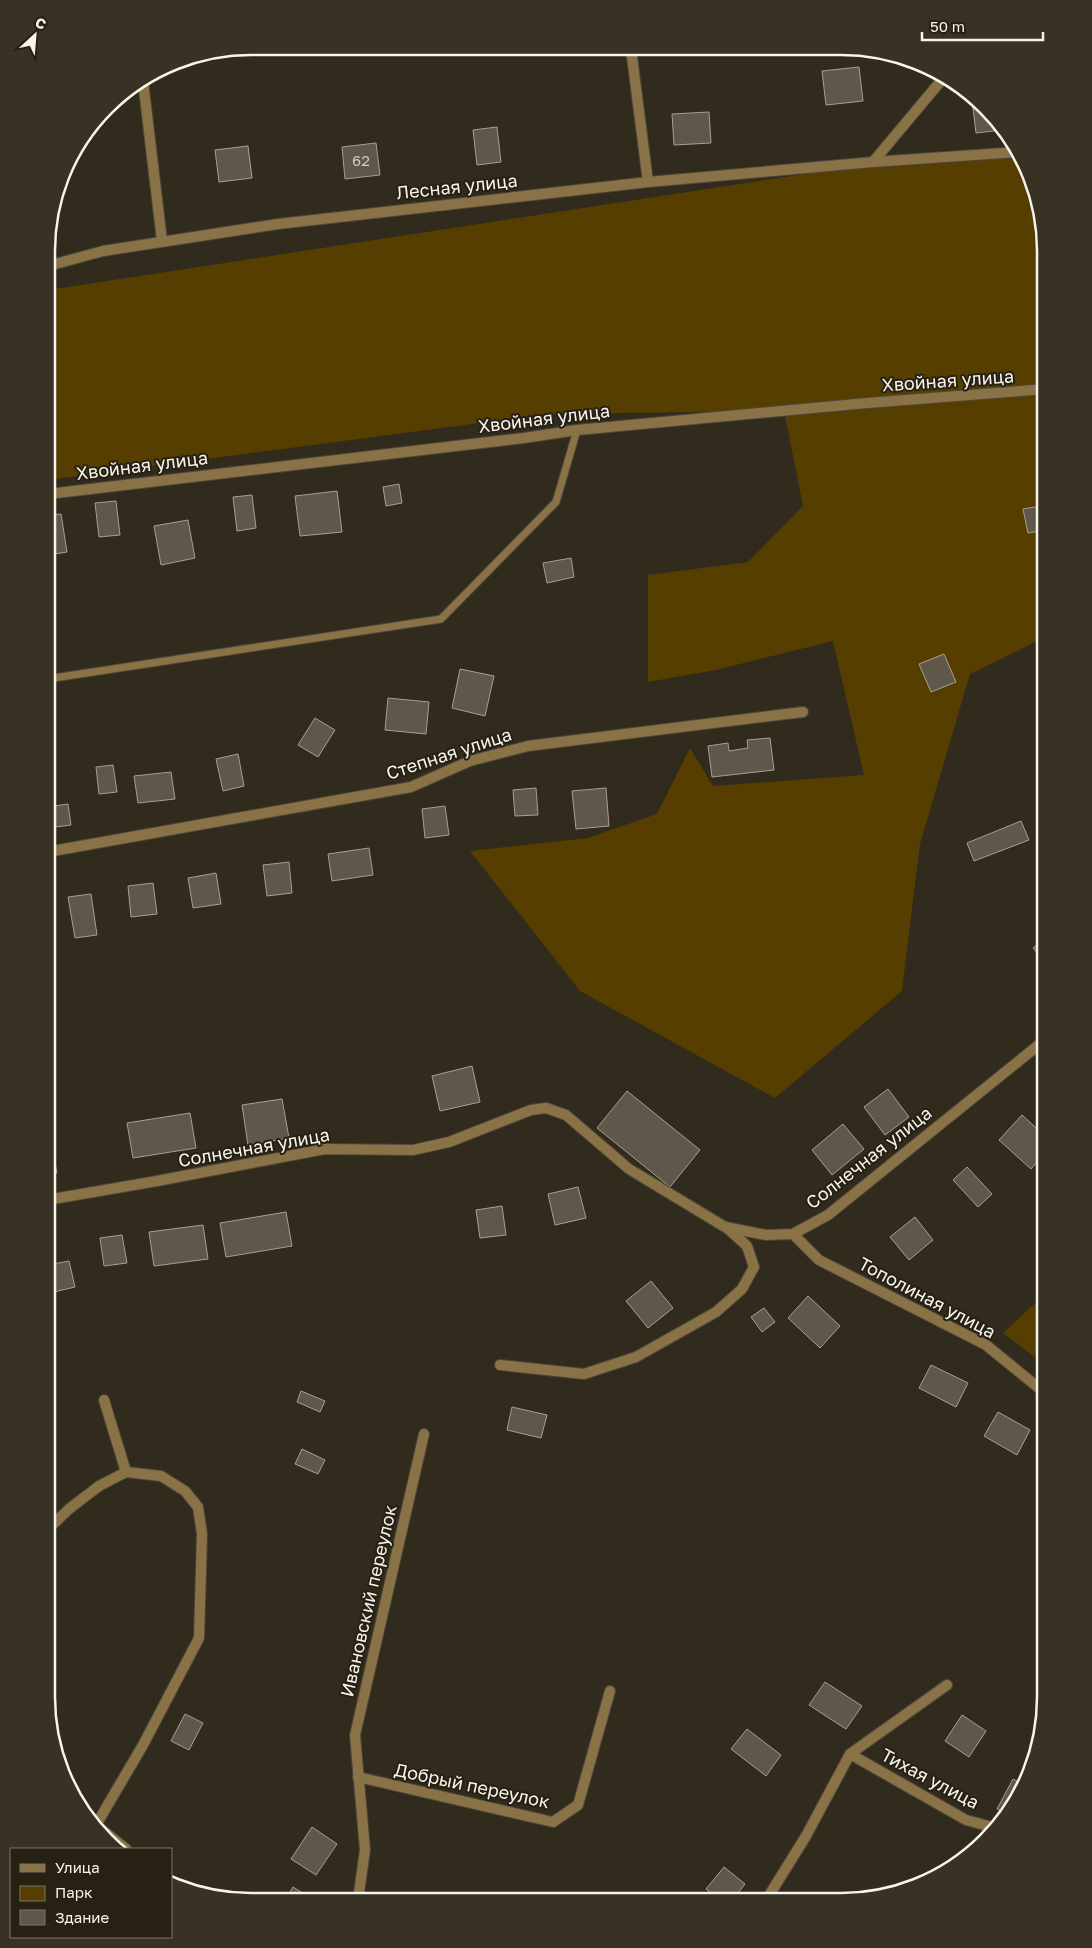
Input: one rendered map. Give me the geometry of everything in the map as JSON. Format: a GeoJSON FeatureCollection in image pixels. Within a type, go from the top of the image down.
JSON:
{"type":"FeatureCollection","features":[{"type":"Feature","properties":{"kind":"street"},"geometry":{"type":"LineString","coordinates":[[632,55],[648,182]]}},
{"type":"Feature","properties":{"kind":"street"},"geometry":{"type":"LineString","coordinates":[[873,162],[940,82]]}},
{"type":"Feature","properties":{"kind":"street"},"geometry":{"type":"LineString","coordinates":[[144,87],[162,241]]}},
{"type":"Feature","properties":{"kind":"street","name":"Лесная улица"},"geometry":{"type":"LineString","coordinates":[[55,264],[103,251],[278,224],[648,182],[873,162],[1011,153]]}},
{"type":"Feature","properties":{"kind":"street","name":"Хвойная улица"},"geometry":{"type":"LineString","coordinates":[[55,493],[524,438],[577,430],[867,403],[1037,390]]}},
{"type":"Feature","properties":{"kind":"street","name":"Степная улица"},"geometry":{"type":"LineString","coordinates":[[55,851],[411,787],[470,761],[528,746],[803,712]]}},
{"type":"Feature","properties":{"kind":"street","name":"Солнечная улица"},"geometry":{"type":"LineString","coordinates":[[55,1199],[325,1149],[413,1150],[450,1142],[531,1110],[546,1108],[566,1115],[629,1169],[725,1227],[766,1234],[793,1234],[828,1215],[1037,1046]]}},
{"type":"Feature","properties":{"kind":"street"},"geometry":{"type":"LineString","coordinates":[[500,1365],[584,1374],[636,1357],[716,1312],[742,1289],[754,1267],[747,1246],[725,1227]]}},
{"type":"Feature","properties":{"kind":"street","name":"Тополиная улица"},"geometry":{"type":"LineString","coordinates":[[793,1234],[819,1260],[986,1345],[1037,1386]]}},
{"type":"Feature","properties":{"kind":"street"},"geometry":{"type":"LineString","coordinates":[[104,1400],[126,1472]]}},
{"type":"Feature","properties":{"kind":"street","name":"Ивановский переулок"},"geometry":{"type":"LineString","coordinates":[[359,1893],[365,1850],[355,1735],[424,1434]]}},
{"type":"Feature","properties":{"kind":"street"},"geometry":{"type":"LineString","coordinates":[[55,1522],[99,1486],[126,1472],[161,1476],[185,1491],[198,1507],[202,1534],[199,1638],[143,1745],[97,1817]]}},
{"type":"Feature","properties":{"kind":"street"},"geometry":{"type":"LineString","coordinates":[[771,1893],[806,1836],[850,1754],[946,1685]]}},
{"type":"Feature","properties":{"kind":"street","name":"Добрый переулок"},"geometry":{"type":"LineString","coordinates":[[358,1777],[553,1822],[578,1805],[610,1691]]}},
{"type":"Feature","properties":{"kind":"street","name":"Тихая улица"},"geometry":{"type":"LineString","coordinates":[[850,1754],[966,1820],[988,1826]]}},
{"type":"Feature","properties":{"kind":"lane"},"geometry":{"type":"LineString","coordinates":[[55,678],[441,619],[556,502],[577,430]]}},
{"type":"Feature","properties":{"kind":"green space"},"geometry":{"type":"Polygon","coordinates":[[[903,159],[1014,159],[1027,188],[1037,239],[1037,641],[970,674],[920,844],[902,991],[775,1098],[580,991],[470,851],[588,838],[657,814],[690,748],[713,786],[864,775],[833,641],[716,670],[648,682],[648,575],[748,562],[803,506],[784,411],[547,414],[55,479],[55,289],[903,159]]]}},
{"type":"Feature","properties":{"kind":"green space"},"geometry":{"type":"Polygon","coordinates":[[[1037,1301],[1037,1359],[1003,1333],[1037,1301]]]}},
{"type":"Feature","properties":{"kind":"building"},"geometry":{"type":"Polygon","coordinates":[[[859,67],[863,101],[826,105],[822,71],[859,67]]]}},
{"type":"Feature","properties":{"kind":"building"},"geometry":{"type":"Polygon","coordinates":[[[973,107],[995,131],[976,133],[973,107]]]}},
{"type":"Feature","properties":{"kind":"building"},"geometry":{"type":"Polygon","coordinates":[[[709,112],[711,143],[674,145],[672,114],[709,112]]]}},
{"type":"Feature","properties":{"kind":"building"},"geometry":{"type":"Polygon","coordinates":[[[497,127],[501,162],[477,165],[473,130],[497,127]]]}},
{"type":"Feature","properties":{"kind":"building"},"geometry":{"type":"Polygon","coordinates":[[[376,143],[380,175],[345,179],[342,147],[376,143]]]}},
{"type":"Feature","properties":{"kind":"building"},"geometry":{"type":"Polygon","coordinates":[[[248,146],[252,178],[219,182],[215,150],[248,146]]]}},
{"type":"Feature","properties":{"kind":"building"},"geometry":{"type":"Polygon","coordinates":[[[399,484],[402,503],[386,506],[383,487],[399,484]]]}},
{"type":"Feature","properties":{"kind":"building"},"geometry":{"type":"Polygon","coordinates":[[[337,491],[342,532],[300,536],[295,496],[337,491]]]}},
{"type":"Feature","properties":{"kind":"building"},"geometry":{"type":"Polygon","coordinates":[[[252,495],[256,528],[237,531],[233,497],[252,495]]]}},
{"type":"Feature","properties":{"kind":"building"},"geometry":{"type":"Polygon","coordinates":[[[116,501],[120,535],[99,537],[95,503],[116,501]]]}},
{"type":"Feature","properties":{"kind":"building"},"geometry":{"type":"Polygon","coordinates":[[[1037,507],[1037,532],[1028,533],[1023,509],[1037,507]]]}},
{"type":"Feature","properties":{"kind":"building"},"geometry":{"type":"Polygon","coordinates":[[[55,514],[61,514],[67,552],[55,554],[55,514]]]}},
{"type":"Feature","properties":{"kind":"building"},"geometry":{"type":"Polygon","coordinates":[[[188,520],[195,558],[161,565],[154,526],[188,520]]]}},
{"type":"Feature","properties":{"kind":"building"},"geometry":{"type":"Polygon","coordinates":[[[571,558],[574,577],[547,583],[543,563],[571,558]]]}},
{"type":"Feature","properties":{"kind":"building"},"geometry":{"type":"Polygon","coordinates":[[[944,654],[956,682],[931,692],[919,664],[944,654]]]}},
{"type":"Feature","properties":{"kind":"building"},"geometry":{"type":"Polygon","coordinates":[[[460,669],[494,676],[485,716],[452,708],[460,669]]]}},
{"type":"Feature","properties":{"kind":"building"},"geometry":{"type":"Polygon","coordinates":[[[388,698],[429,702],[426,734],[385,730],[388,698]]]}},
{"type":"Feature","properties":{"kind":"building"},"geometry":{"type":"Polygon","coordinates":[[[315,718],[335,730],[318,757],[298,745],[315,718]]]}},
{"type":"Feature","properties":{"kind":"building"},"geometry":{"type":"Polygon","coordinates":[[[770,738],[774,770],[712,777],[708,746],[728,743],[729,751],[748,748],[747,740],[770,738]]]}},
{"type":"Feature","properties":{"kind":"building"},"geometry":{"type":"Polygon","coordinates":[[[238,754],[244,786],[223,791],[216,759],[238,754]]]}},
{"type":"Feature","properties":{"kind":"building"},"geometry":{"type":"Polygon","coordinates":[[[113,765],[117,792],[99,794],[96,767],[113,765]]]}},
{"type":"Feature","properties":{"kind":"building"},"geometry":{"type":"Polygon","coordinates":[[[171,772],[175,799],[138,803],[134,776],[171,772]]]}},
{"type":"Feature","properties":{"kind":"building"},"geometry":{"type":"Polygon","coordinates":[[[536,788],[538,815],[515,816],[513,790],[536,788]]]}},
{"type":"Feature","properties":{"kind":"building"},"geometry":{"type":"Polygon","coordinates":[[[606,788],[609,826],[576,829],[572,791],[606,788]]]}},
{"type":"Feature","properties":{"kind":"building"},"geometry":{"type":"Polygon","coordinates":[[[68,804],[71,825],[55,827],[55,806],[68,804]]]}},
{"type":"Feature","properties":{"kind":"building"},"geometry":{"type":"Polygon","coordinates":[[[445,806],[449,835],[425,838],[422,809],[445,806]]]}},
{"type":"Feature","properties":{"kind":"building"},"geometry":{"type":"Polygon","coordinates":[[[1021,821],[1029,840],[974,861],[967,843],[1021,821]]]}},
{"type":"Feature","properties":{"kind":"building"},"geometry":{"type":"Polygon","coordinates":[[[369,848],[373,875],[332,881],[328,854],[369,848]]]}},
{"type":"Feature","properties":{"kind":"building"},"geometry":{"type":"Polygon","coordinates":[[[289,862],[292,893],[267,896],[263,865],[289,862]]]}},
{"type":"Feature","properties":{"kind":"building"},"geometry":{"type":"Polygon","coordinates":[[[216,873],[221,904],[193,908],[188,878],[216,873]]]}},
{"type":"Feature","properties":{"kind":"building"},"geometry":{"type":"Polygon","coordinates":[[[153,883],[157,914],[131,917],[128,886],[153,883]]]}},
{"type":"Feature","properties":{"kind":"building"},"geometry":{"type":"Polygon","coordinates":[[[91,894],[97,935],[75,938],[68,897],[91,894]]]}},
{"type":"Feature","properties":{"kind":"building"},"geometry":{"type":"Polygon","coordinates":[[[472,1066],[480,1102],[440,1111],[432,1076],[472,1066]]]}},
{"type":"Feature","properties":{"kind":"building"},"geometry":{"type":"Polygon","coordinates":[[[888,1089],[909,1117],[885,1135],[864,1107],[888,1089]]]}},
{"type":"Feature","properties":{"kind":"building"},"geometry":{"type":"Polygon","coordinates":[[[627,1091],[700,1150],[670,1187],[597,1128],[627,1091]]]}},
{"type":"Feature","properties":{"kind":"building"},"geometry":{"type":"Polygon","coordinates":[[[282,1099],[289,1138],[248,1145],[242,1105],[282,1099]]]}},
{"type":"Feature","properties":{"kind":"building"},"geometry":{"type":"Polygon","coordinates":[[[190,1113],[196,1148],[133,1158],[127,1123],[190,1113]]]}},
{"type":"Feature","properties":{"kind":"building"},"geometry":{"type":"Polygon","coordinates":[[[1022,1115],[1037,1129],[1037,1162],[1031,1169],[999,1140],[1022,1115]]]}},
{"type":"Feature","properties":{"kind":"building"},"geometry":{"type":"Polygon","coordinates":[[[843,1124],[864,1149],[832,1175],[812,1150],[843,1124]]]}},
{"type":"Feature","properties":{"kind":"building"},"geometry":{"type":"Polygon","coordinates":[[[967,1167],[992,1194],[978,1207],[953,1180],[967,1167]]]}},
{"type":"Feature","properties":{"kind":"building"},"geometry":{"type":"Polygon","coordinates":[[[578,1187],[586,1218],[555,1225],[548,1194],[578,1187]]]}},
{"type":"Feature","properties":{"kind":"building"},"geometry":{"type":"Polygon","coordinates":[[[502,1206],[506,1235],[480,1238],[476,1210],[502,1206]]]}},
{"type":"Feature","properties":{"kind":"building"},"geometry":{"type":"Polygon","coordinates":[[[286,1212],[292,1246],[226,1257],[220,1223],[286,1212]]]}},
{"type":"Feature","properties":{"kind":"building"},"geometry":{"type":"Polygon","coordinates":[[[915,1217],[933,1240],[909,1260],[890,1237],[915,1217]]]}},
{"type":"Feature","properties":{"kind":"building"},"geometry":{"type":"Polygon","coordinates":[[[203,1225],[208,1259],[154,1266],[149,1232],[203,1225]]]}},
{"type":"Feature","properties":{"kind":"building"},"geometry":{"type":"Polygon","coordinates":[[[122,1235],[127,1263],[104,1266],[100,1238],[122,1235]]]}},
{"type":"Feature","properties":{"kind":"building"},"geometry":{"type":"Polygon","coordinates":[[[69,1261],[75,1287],[55,1292],[55,1264],[69,1261]]]}},
{"type":"Feature","properties":{"kind":"building"},"geometry":{"type":"Polygon","coordinates":[[[651,1281],[673,1308],[648,1328],[626,1301],[651,1281]]]}},
{"type":"Feature","properties":{"kind":"building"},"geometry":{"type":"Polygon","coordinates":[[[808,1296],[840,1326],[820,1348],[788,1318],[808,1296]]]}},
{"type":"Feature","properties":{"kind":"building"},"geometry":{"type":"Polygon","coordinates":[[[764,1308],[775,1322],[762,1332],[751,1317],[764,1308]]]}},
{"type":"Feature","properties":{"kind":"building"},"geometry":{"type":"Polygon","coordinates":[[[931,1365],[968,1383],[956,1407],[919,1388],[931,1365]]]}},
{"type":"Feature","properties":{"kind":"building"},"geometry":{"type":"Polygon","coordinates":[[[301,1391],[325,1401],[320,1412],[297,1402],[301,1391]]]}},
{"type":"Feature","properties":{"kind":"building"},"geometry":{"type":"Polygon","coordinates":[[[512,1407],[547,1415],[541,1438],[507,1430],[512,1407]]]}},
{"type":"Feature","properties":{"kind":"building"},"geometry":{"type":"Polygon","coordinates":[[[998,1412],[1030,1430],[1017,1455],[984,1436],[998,1412]]]}},
{"type":"Feature","properties":{"kind":"building"},"geometry":{"type":"Polygon","coordinates":[[[302,1449],[325,1460],[318,1474],[295,1464],[302,1449]]]}},
{"type":"Feature","properties":{"kind":"building"},"geometry":{"type":"Polygon","coordinates":[[[825,1682],[862,1706],[846,1729],[809,1705],[825,1682]]]}},
{"type":"Feature","properties":{"kind":"building"},"geometry":{"type":"Polygon","coordinates":[[[185,1714],[203,1723],[189,1750],[171,1741],[185,1714]]]}},
{"type":"Feature","properties":{"kind":"building"},"geometry":{"type":"Polygon","coordinates":[[[962,1715],[986,1731],[969,1757],[945,1741],[962,1715]]]}},
{"type":"Feature","properties":{"kind":"building"},"geometry":{"type":"Polygon","coordinates":[[[747,1729],[781,1755],[766,1776],[731,1749],[747,1729]]]}},
{"type":"Feature","properties":{"kind":"building"},"geometry":{"type":"Polygon","coordinates":[[[1013,1779],[1018,1782],[1004,1806],[1000,1811],[997,1809],[1013,1779]]]}},
{"type":"Feature","properties":{"kind":"building"},"geometry":{"type":"Polygon","coordinates":[[[312,1827],[337,1844],[316,1875],[291,1859],[312,1827]]]}},
{"type":"Feature","properties":{"kind":"building"},"geometry":{"type":"Polygon","coordinates":[[[724,1867],[745,1884],[738,1893],[711,1893],[706,1889],[724,1867]]]}},
{"type":"Feature","properties":{"kind":"building"},"geometry":{"type":"Polygon","coordinates":[[[293,1887],[303,1893],[289,1893],[293,1887]]]}}]}
